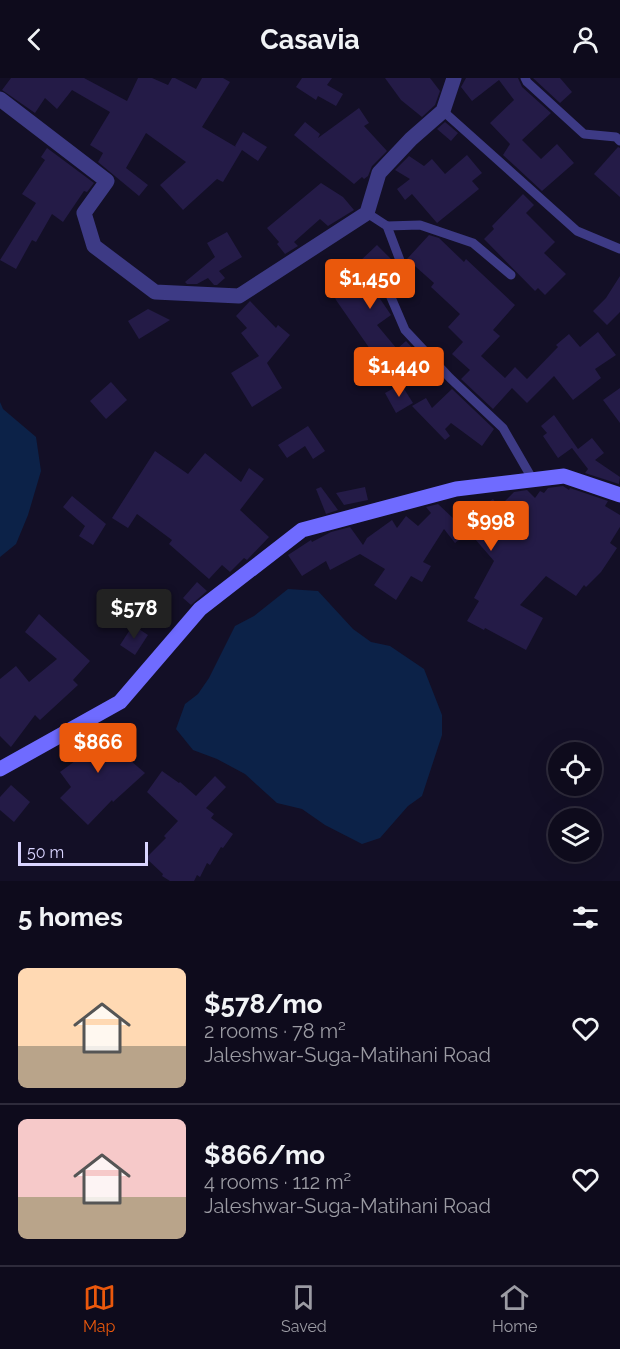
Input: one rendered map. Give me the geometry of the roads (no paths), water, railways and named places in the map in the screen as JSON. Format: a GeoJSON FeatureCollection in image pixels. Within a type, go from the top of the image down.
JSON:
{"type":"FeatureCollection","features":[{"type":"Feature","properties":{"kind":"main road"},"geometry":{"type":"LineString","coordinates":[[0,770],[120,702],[200,609],[302,530],[456,489],[564,476],[620,495]]}},
{"type":"Feature","properties":{"kind":"street"},"geometry":{"type":"LineString","coordinates":[[0,99],[107,181],[84,213],[94,246],[155,292],[239,296],[367,213],[379,173],[411,139],[443,111],[454,78]]}},
{"type":"Feature","properties":{"kind":"lane"},"geometry":{"type":"LineString","coordinates":[[525,78],[584,134],[615,137],[620,141]]}},
{"type":"Feature","properties":{"kind":"lane"},"geometry":{"type":"LineString","coordinates":[[443,111],[577,231],[620,249]]}},
{"type":"Feature","properties":{"kind":"lane"},"geometry":{"type":"LineString","coordinates":[[367,213],[387,226],[420,225],[473,243],[511,275]]}},
{"type":"Feature","properties":{"kind":"lane"},"geometry":{"type":"LineString","coordinates":[[387,226],[401,263],[390,295],[405,330],[450,378],[503,428],[533,480]]}},
{"type":"Feature","properties":{"kind":"water"},"geometry":{"type":"Polygon","coordinates":[[[0,402],[3,409],[36,437],[41,471],[28,515],[16,544],[0,557],[0,402]]]}},
{"type":"Feature","properties":{"kind":"water"},"geometry":{"type":"Polygon","coordinates":[[[288,589],[318,591],[353,629],[371,642],[390,646],[424,669],[442,715],[442,735],[422,796],[408,806],[380,838],[362,844],[325,825],[302,809],[277,803],[245,774],[217,759],[193,750],[176,729],[185,704],[198,694],[209,678],[235,626],[254,616],[288,589]]]}}]}
